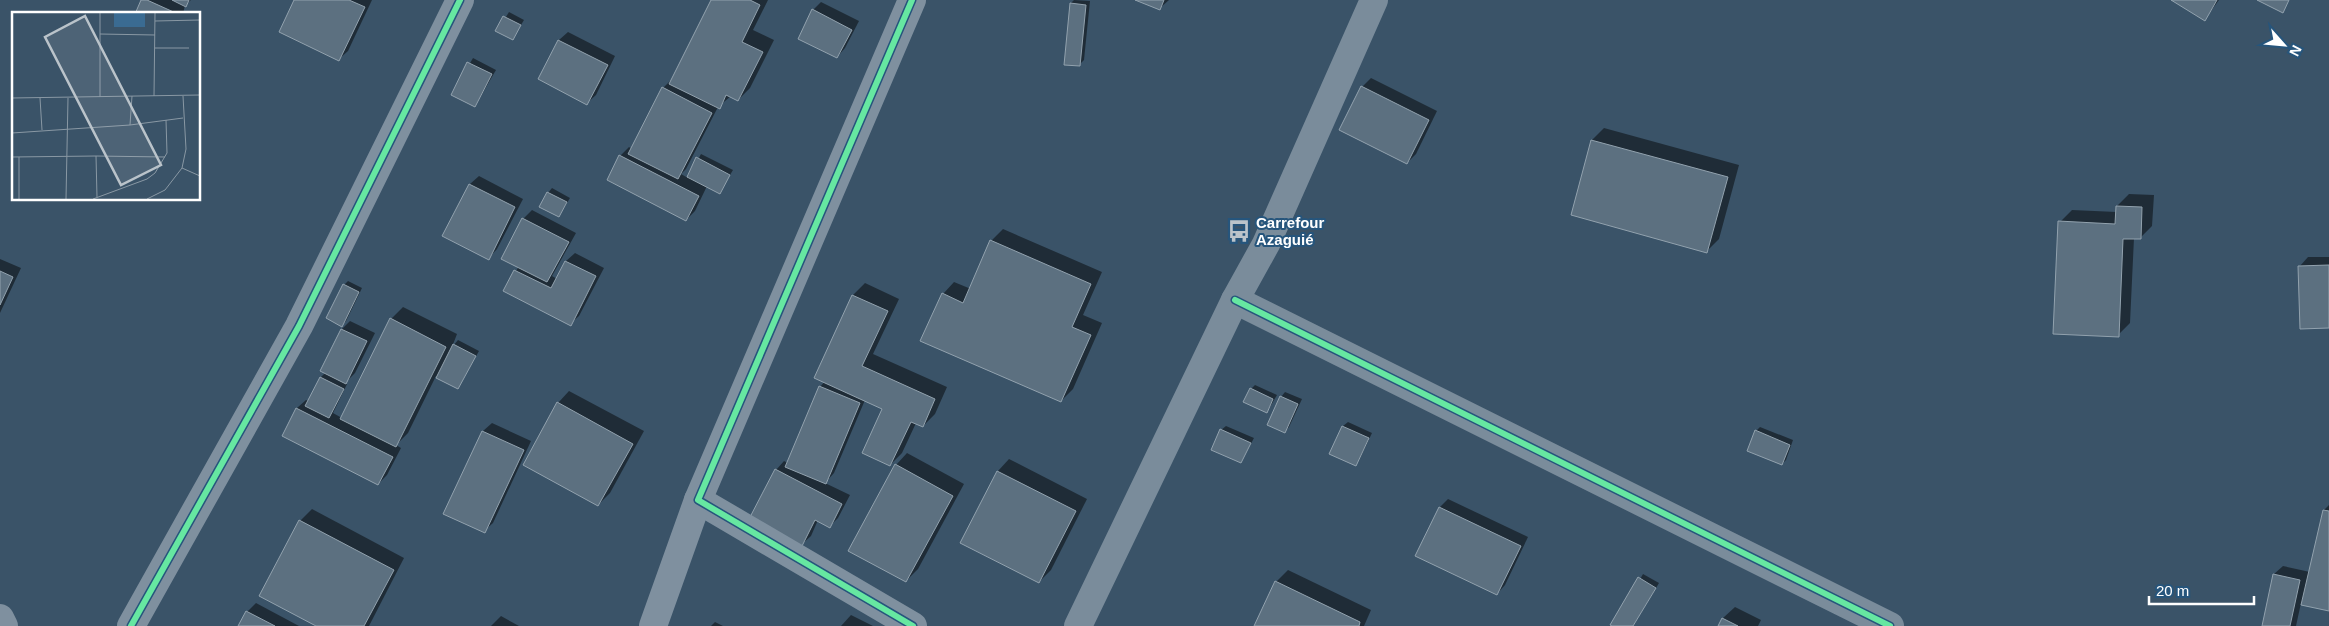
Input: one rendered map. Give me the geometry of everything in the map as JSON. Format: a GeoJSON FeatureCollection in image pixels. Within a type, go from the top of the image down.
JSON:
{"type":"FeatureCollection","features":[{"type":"Feature","properties":{"kind":"street"},"geometry":{"type":"LineString","coordinates":[[131,626],[300,326],[460,0]]}},
{"type":"Feature","properties":{"kind":"street"},"geometry":{"type":"LineString","coordinates":[[653,626],[698,500],[912,0]]}},
{"type":"Feature","properties":{"kind":"street"},"geometry":{"type":"LineString","coordinates":[[1078,626],[1235,300],[1266,244],[1374,0]]}},
{"type":"Feature","properties":{"kind":"street"},"geometry":{"type":"LineString","coordinates":[[1235,300],[1890,626]]}},
{"type":"Feature","properties":{"kind":"street"},"geometry":{"type":"LineString","coordinates":[[698,500],[913,626]]}},
{"type":"Feature","properties":{"kind":"street"},"geometry":{"type":"LineString","coordinates":[[0,618],[4,626]]}},
{"type":"Feature","properties":{"kind":"building"},"geometry":{"type":"Polygon","coordinates":[[[141,0],[147,0],[174,12],[136,12],[141,0]]]}},
{"type":"Feature","properties":{"kind":"building"},"geometry":{"type":"Polygon","coordinates":[[[172,0],[189,0],[186,7],[172,0]]]}},
{"type":"Feature","properties":{"kind":"building"},"geometry":{"type":"Polygon","coordinates":[[[294,0],[349,0],[365,7],[339,61],[279,32],[294,0]]]}},
{"type":"Feature","properties":{"kind":"building"},"geometry":{"type":"Polygon","coordinates":[[[711,0],[750,0],[760,5],[742,42],[763,52],[738,101],[726,95],[720,109],[669,84],[711,0]]]}},
{"type":"Feature","properties":{"kind":"building"},"geometry":{"type":"Polygon","coordinates":[[[1135,0],[1164,0],[1160,10],[1135,0]]]}},
{"type":"Feature","properties":{"kind":"building"},"geometry":{"type":"Polygon","coordinates":[[[2171,0],[2217,0],[2205,21],[2171,0]]]}},
{"type":"Feature","properties":{"kind":"building"},"geometry":{"type":"Polygon","coordinates":[[[2257,0],[2289,0],[2283,13],[2257,0]]]}},
{"type":"Feature","properties":{"kind":"building"},"geometry":{"type":"Polygon","coordinates":[[[1070,3],[1086,5],[1080,66],[1064,65],[1070,3]]]}},
{"type":"Feature","properties":{"kind":"building"},"geometry":{"type":"Polygon","coordinates":[[[812,9],[852,30],[837,58],[798,39],[812,9]]]}},
{"type":"Feature","properties":{"kind":"building"},"geometry":{"type":"Polygon","coordinates":[[[503,16],[521,25],[513,40],[495,31],[503,16]]]}},
{"type":"Feature","properties":{"kind":"building"},"geometry":{"type":"Polygon","coordinates":[[[558,40],[608,65],[587,105],[538,79],[558,40]]]}},
{"type":"Feature","properties":{"kind":"building"},"geometry":{"type":"Polygon","coordinates":[[[467,62],[492,74],[475,107],[451,95],[467,62]]]}},
{"type":"Feature","properties":{"kind":"building"},"geometry":{"type":"Polygon","coordinates":[[[1361,86],[1429,120],[1407,164],[1339,130],[1361,86]]]}},
{"type":"Feature","properties":{"kind":"building"},"geometry":{"type":"Polygon","coordinates":[[[662,87],[712,113],[678,179],[628,154],[662,87]]]}},
{"type":"Feature","properties":{"kind":"building"},"geometry":{"type":"Polygon","coordinates":[[[1591,140],[1728,177],[1707,253],[1571,215],[1591,140]]]}},
{"type":"Feature","properties":{"kind":"building"},"geometry":{"type":"Polygon","coordinates":[[[619,155],[699,196],[686,221],[607,180],[619,155]]]}},
{"type":"Feature","properties":{"kind":"building"},"geometry":{"type":"Polygon","coordinates":[[[696,157],[730,175],[720,194],[687,177],[696,157]]]}},
{"type":"Feature","properties":{"kind":"building"},"geometry":{"type":"Polygon","coordinates":[[[469,184],[515,207],[489,260],[442,236],[469,184]]]}},
{"type":"Feature","properties":{"kind":"building"},"geometry":{"type":"Polygon","coordinates":[[[547,192],[567,202],[559,217],[539,207],[547,192]]]}},
{"type":"Feature","properties":{"kind":"building"},"geometry":{"type":"Polygon","coordinates":[[[2116,206],[2142,207],[2141,239],[2123,239],[2119,337],[2053,334],[2058,221],[2115,224],[2116,206]]]}},
{"type":"Feature","properties":{"kind":"building"},"geometry":{"type":"Polygon","coordinates":[[[522,218],[569,242],[547,282],[501,259],[522,218]]]}},
{"type":"Feature","properties":{"kind":"building"},"geometry":{"type":"Polygon","coordinates":[[[990,240],[1091,284],[1072,327],[1091,335],[1061,402],[920,341],[942,293],[963,303],[990,240]]]}},
{"type":"Feature","properties":{"kind":"building"},"geometry":{"type":"Polygon","coordinates":[[[565,261],[596,276],[571,326],[503,291],[514,270],[551,288],[565,261]]]}},
{"type":"Feature","properties":{"kind":"building"},"geometry":{"type":"Polygon","coordinates":[[[2329,265],[2329,328],[2300,329],[2298,266],[2329,265]]]}},
{"type":"Feature","properties":{"kind":"building"},"geometry":{"type":"Polygon","coordinates":[[[0,271],[13,277],[0,305],[0,271]]]}},
{"type":"Feature","properties":{"kind":"building"},"geometry":{"type":"Polygon","coordinates":[[[343,284],[359,292],[342,327],[326,318],[343,284]]]}},
{"type":"Feature","properties":{"kind":"building"},"geometry":{"type":"Polygon","coordinates":[[[852,295],[888,311],[862,366],[935,399],[923,427],[911,422],[890,466],[862,453],[882,409],[814,378],[852,295]]]}},
{"type":"Feature","properties":{"kind":"building"},"geometry":{"type":"Polygon","coordinates":[[[390,318],[446,347],[396,447],[340,419],[390,318]]]}},
{"type":"Feature","properties":{"kind":"building"},"geometry":{"type":"Polygon","coordinates":[[[341,329],[367,341],[346,384],[320,371],[341,329]]]}},
{"type":"Feature","properties":{"kind":"building"},"geometry":{"type":"Polygon","coordinates":[[[453,344],[476,356],[458,389],[436,378],[453,344]]]}},
{"type":"Feature","properties":{"kind":"building"},"geometry":{"type":"Polygon","coordinates":[[[320,377],[344,389],[329,418],[305,406],[320,377]]]}},
{"type":"Feature","properties":{"kind":"building"},"geometry":{"type":"Polygon","coordinates":[[[819,386],[860,403],[826,484],[785,467],[819,386]]]}},
{"type":"Feature","properties":{"kind":"building"},"geometry":{"type":"Polygon","coordinates":[[[1250,388],[1273,399],[1267,413],[1243,402],[1250,388]]]}},
{"type":"Feature","properties":{"kind":"building"},"geometry":{"type":"Polygon","coordinates":[[[1280,396],[1298,404],[1285,433],[1267,425],[1280,396]]]}},
{"type":"Feature","properties":{"kind":"building"},"geometry":{"type":"Polygon","coordinates":[[[557,402],[633,444],[598,506],[523,465],[557,402]]]}},
{"type":"Feature","properties":{"kind":"building"},"geometry":{"type":"Polygon","coordinates":[[[296,408],[393,457],[378,485],[282,436],[296,408]]]}},
{"type":"Feature","properties":{"kind":"building"},"geometry":{"type":"Polygon","coordinates":[[[1342,426],[1369,438],[1356,466],[1329,454],[1342,426]]]}},
{"type":"Feature","properties":{"kind":"building"},"geometry":{"type":"Polygon","coordinates":[[[1220,429],[1251,443],[1241,463],[1211,450],[1220,429]]]}},
{"type":"Feature","properties":{"kind":"building"},"geometry":{"type":"Polygon","coordinates":[[[1755,430],[1790,445],[1782,465],[1747,451],[1755,430]]]}},
{"type":"Feature","properties":{"kind":"building"},"geometry":{"type":"Polygon","coordinates":[[[482,431],[524,450],[485,533],[443,514],[482,431]]]}},
{"type":"Feature","properties":{"kind":"building"},"geometry":{"type":"Polygon","coordinates":[[[895,464],[953,496],[906,582],[848,551],[895,464]]]}},
{"type":"Feature","properties":{"kind":"building"},"geometry":{"type":"Polygon","coordinates":[[[775,469],[842,504],[830,528],[815,520],[802,546],[749,519],[775,469]]]}},
{"type":"Feature","properties":{"kind":"building"},"geometry":{"type":"Polygon","coordinates":[[[997,471],[1076,511],[1039,583],[960,543],[997,471]]]}},
{"type":"Feature","properties":{"kind":"building"},"geometry":{"type":"Polygon","coordinates":[[[1439,507],[1521,546],[1497,595],[1415,556],[1439,507]]]}},
{"type":"Feature","properties":{"kind":"building"},"geometry":{"type":"Polygon","coordinates":[[[2323,510],[2329,511],[2329,611],[2301,605],[2323,510]]]}},
{"type":"Feature","properties":{"kind":"building"},"geometry":{"type":"Polygon","coordinates":[[[299,520],[394,570],[364,626],[316,626],[259,596],[299,520]]]}},
{"type":"Feature","properties":{"kind":"building"},"geometry":{"type":"Polygon","coordinates":[[[2273,574],[2300,580],[2290,626],[2262,626],[2273,574]]]}},
{"type":"Feature","properties":{"kind":"building"},"geometry":{"type":"Polygon","coordinates":[[[1638,577],[1656,588],[1633,626],[1610,625],[1638,577]]]}},
{"type":"Feature","properties":{"kind":"building"},"geometry":{"type":"Polygon","coordinates":[[[1275,581],[1360,622],[1359,626],[1254,626],[1275,581]]]}},
{"type":"Feature","properties":{"kind":"building"},"geometry":{"type":"Polygon","coordinates":[[[246,611],[275,626],[238,626],[246,611]]]}},
{"type":"Feature","properties":{"kind":"building"},"geometry":{"type":"Polygon","coordinates":[[[1722,618],[1738,626],[1718,626],[1722,618]]]}},
{"type":"Feature","properties":{"kind":"cycle path"},"geometry":{"type":"LineString","coordinates":[[131,626],[299,326],[460,0]]}},
{"type":"Feature","properties":{"kind":"cycle path"},"geometry":{"type":"LineString","coordinates":[[912,0],[698,500],[913,626]]}},
{"type":"Feature","properties":{"kind":"cycle path"},"geometry":{"type":"LineString","coordinates":[[1235,300],[1890,626]]}},
{"type":"Feature","properties":{"kind":"place","name":"Carrefour Azaguié"},"geometry":{"type":"Point","coordinates":[1239,231]}}]}
